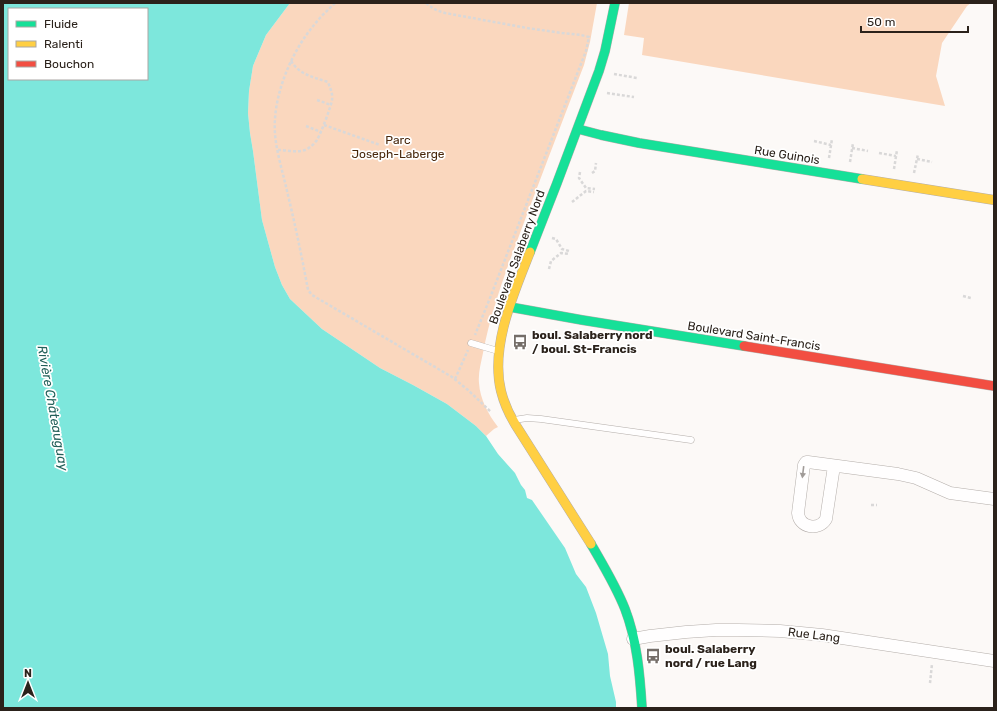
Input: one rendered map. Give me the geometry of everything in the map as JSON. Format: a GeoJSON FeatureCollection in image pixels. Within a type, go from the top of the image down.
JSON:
{"type":"FeatureCollection","features":[{"type":"Feature","properties":{"kind":"street","name":"Boulevard Salaberry Nord"},"geometry":{"type":"LineString","coordinates":[[615,3],[605,51],[599,71],[510,307],[499,351],[498,371],[503,401],[513,420],[583,532],[607,573],[628,616],[638,671],[642,708]]}},
{"type":"Feature","properties":{"kind":"street","name":"Rue Guinois"},"geometry":{"type":"LineString","coordinates":[[578,129],[609,138],[994,200]]}},
{"type":"Feature","properties":{"kind":"street","name":"Boulevard Saint-Francis"},"geometry":{"type":"LineString","coordinates":[[510,307],[582,320],[994,386]]}},
{"type":"Feature","properties":{"kind":"street"},"geometry":{"type":"LineString","coordinates":[[834,466],[826,519],[823,524],[817,526],[804,524],[799,519],[798,513],[805,464],[808,462],[908,476],[950,493],[994,499]]}},
{"type":"Feature","properties":{"kind":"street","name":"Rue Lang"},"geometry":{"type":"LineString","coordinates":[[633,640],[650,636],[686,632],[758,630],[803,633],[994,661]]}},
{"type":"Feature","properties":{"kind":"lane"},"geometry":{"type":"LineString","coordinates":[[471,343],[499,351]]}},
{"type":"Feature","properties":{"kind":"lane"},"geometry":{"type":"LineString","coordinates":[[513,420],[527,418],[541,419],[692,440]]}},
{"type":"Feature","properties":{"kind":"path"},"geometry":{"type":"LineString","coordinates":[[335,3],[311,29],[291,61],[281,89],[275,119],[275,132],[278,150],[309,293],[455,379],[485,407]]}},
{"type":"Feature","properties":{"kind":"path"},"geometry":{"type":"LineString","coordinates":[[426,3],[438,12],[512,26],[589,37],[586,51],[490,298]]}},
{"type":"Feature","properties":{"kind":"path"},"geometry":{"type":"LineString","coordinates":[[278,150],[299,152],[312,146],[321,132],[331,105],[332,94],[328,82],[307,75],[296,68],[291,61]]}},
{"type":"Feature","properties":{"kind":"path"},"geometry":{"type":"LineString","coordinates":[[599,71],[637,78]]}},
{"type":"Feature","properties":{"kind":"path"},"geometry":{"type":"LineString","coordinates":[[592,90],[634,97]]}},
{"type":"Feature","properties":{"kind":"path"},"geometry":{"type":"LineString","coordinates":[[317,100],[331,105]]}},
{"type":"Feature","properties":{"kind":"path"},"geometry":{"type":"LineString","coordinates":[[324,125],[380,145]]}},
{"type":"Feature","properties":{"kind":"path"},"geometry":{"type":"LineString","coordinates":[[306,126],[321,132]]}},
{"type":"Feature","properties":{"kind":"path"},"geometry":{"type":"LineString","coordinates":[[826,173],[832,139]]}},
{"type":"Feature","properties":{"kind":"path"},"geometry":{"type":"LineString","coordinates":[[814,141],[831,145]]}},
{"type":"Feature","properties":{"kind":"path"},"geometry":{"type":"LineString","coordinates":[[847,176],[853,143]]}},
{"type":"Feature","properties":{"kind":"path"},"geometry":{"type":"LineString","coordinates":[[852,148],[868,150]]}},
{"type":"Feature","properties":{"kind":"path"},"geometry":{"type":"LineString","coordinates":[[879,153],[896,156]]}},
{"type":"Feature","properties":{"kind":"path"},"geometry":{"type":"LineString","coordinates":[[917,159],[932,162]]}},
{"type":"Feature","properties":{"kind":"path"},"geometry":{"type":"LineString","coordinates":[[592,173],[595,171],[596,163]]}},
{"type":"Feature","properties":{"kind":"path"},"geometry":{"type":"LineString","coordinates":[[572,202],[586,191],[595,191],[586,188],[579,178],[580,172]]}},
{"type":"Feature","properties":{"kind":"path"},"geometry":{"type":"LineString","coordinates":[[549,269],[551,261],[561,253],[569,252],[562,249],[556,239],[551,237]]}},
{"type":"Feature","properties":{"kind":"path"},"geometry":{"type":"LineString","coordinates":[[963,296],[971,298]]}},
{"type":"Feature","properties":{"kind":"path"},"geometry":{"type":"LineString","coordinates":[[455,379],[457,374]]}},
{"type":"Feature","properties":{"kind":"path"},"geometry":{"type":"LineString","coordinates":[[871,505],[877,505]]}},
{"type":"Feature","properties":{"kind":"path"},"geometry":{"type":"LineString","coordinates":[[930,683],[934,652]]}},
{"type":"Feature","properties":{"kind":"green space","name":"Parc Joseph-Laberge"},"geometry":{"type":"Polygon","coordinates":[[[290,3],[597,3],[584,65],[510,260],[488,329],[480,368],[479,383],[485,406],[498,427],[486,436],[476,426],[447,404],[380,368],[322,329],[290,299],[282,285],[275,267],[262,220],[248,113],[249,91],[253,66],[266,35],[290,3]]]}},
{"type":"Feature","properties":{"kind":"green space"},"geometry":{"type":"Polygon","coordinates":[[[629,3],[971,3],[967,6],[942,43],[936,76],[945,106],[642,55],[644,38],[624,35],[629,3]]]}},
{"type":"Feature","properties":{"kind":"water","name":"Rivière Châteauguay"},"geometry":{"type":"Polygon","coordinates":[[[3,3],[290,3],[266,35],[253,66],[249,91],[248,113],[262,220],[275,267],[282,285],[290,299],[322,329],[380,368],[447,404],[476,426],[486,436],[498,454],[515,473],[525,490],[527,498],[532,500],[565,548],[576,574],[586,587],[596,613],[608,654],[610,676],[616,708],[3,708],[3,3]]]}},
{"type":"Feature","properties":{"kind":"traffic: fast"},"geometry":{"type":"LineString","coordinates":[[530,252],[599,71],[605,51],[615,3]]}},
{"type":"Feature","properties":{"kind":"traffic: fast"},"geometry":{"type":"LineString","coordinates":[[578,129],[639,143],[862,179]]}},
{"type":"Feature","properties":{"kind":"traffic: fast"},"geometry":{"type":"LineString","coordinates":[[510,307],[744,346]]}},
{"type":"Feature","properties":{"kind":"traffic: fast"},"geometry":{"type":"LineString","coordinates":[[591,544],[618,592],[629,621],[637,658],[642,708]]}},
{"type":"Feature","properties":{"kind":"traffic: slow"},"geometry":{"type":"LineString","coordinates":[[862,179],[994,200]]}},
{"type":"Feature","properties":{"kind":"traffic: slow"},"geometry":{"type":"LineString","coordinates":[[530,252],[511,302],[501,338],[498,374],[501,391],[515,424],[591,544]]}},
{"type":"Feature","properties":{"kind":"traffic: jam"},"geometry":{"type":"LineString","coordinates":[[744,346],[994,386]]}},
{"type":"Feature","properties":{"kind":"place","name":"boul. Salaberry nord / boul. St-Francis"},"geometry":{"type":"Point","coordinates":[520,342]}},
{"type":"Feature","properties":{"kind":"place","name":"boul. Salaberry nord / rue Lang"},"geometry":{"type":"Point","coordinates":[653,656]}}]}
